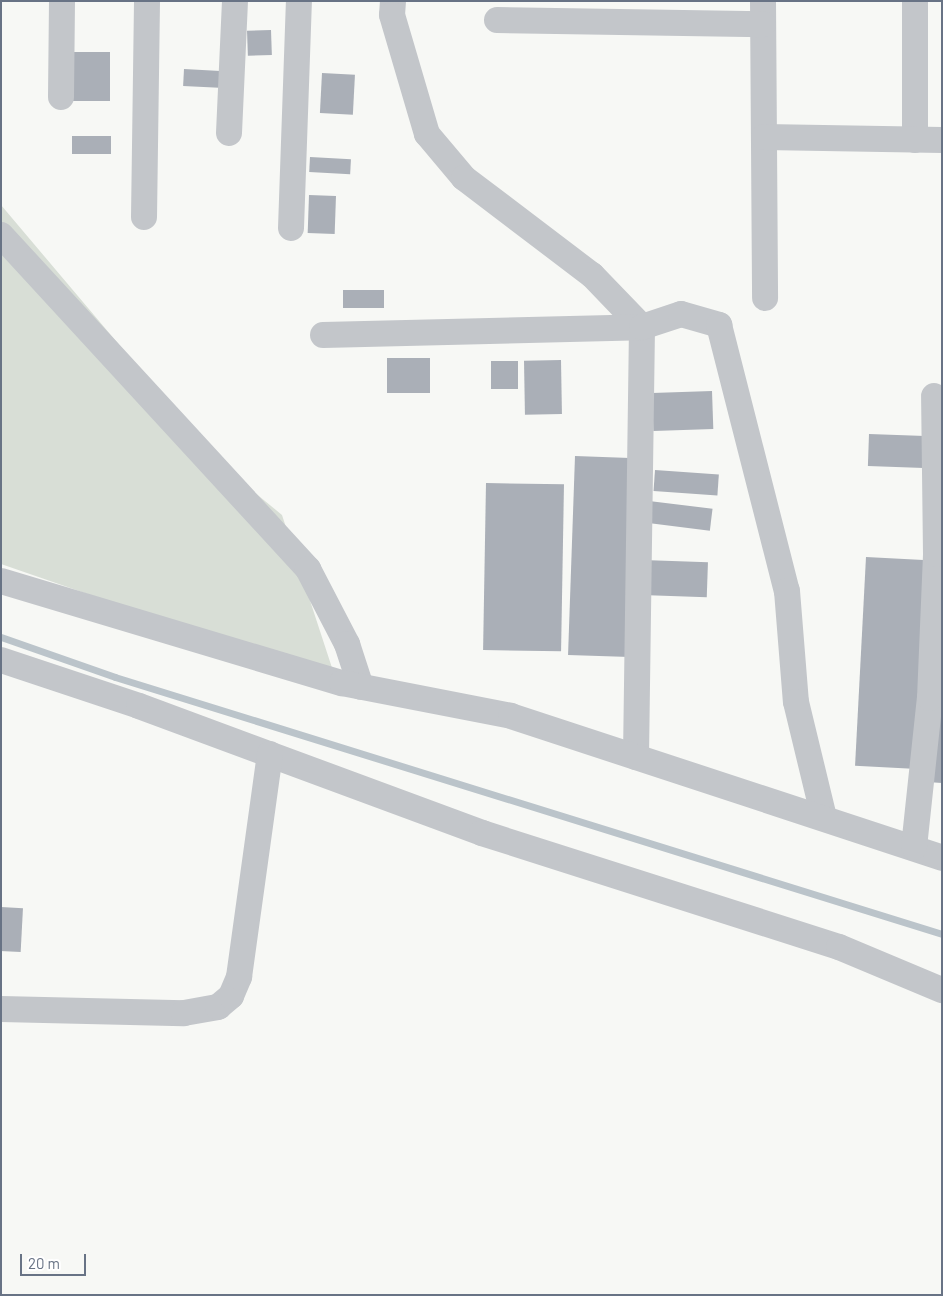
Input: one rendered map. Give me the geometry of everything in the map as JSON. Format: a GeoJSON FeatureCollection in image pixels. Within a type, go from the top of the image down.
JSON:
{"type":"FeatureCollection","features":[{"type":"Feature","properties":{"kind":"street"},"geometry":{"type":"LineString","coordinates":[[61,98],[62,1]]}},
{"type":"Feature","properties":{"kind":"street"},"geometry":{"type":"LineString","coordinates":[[144,217],[148,1]]}},
{"type":"Feature","properties":{"kind":"street"},"geometry":{"type":"LineString","coordinates":[[230,133],[235,1]]}},
{"type":"Feature","properties":{"kind":"street"},"geometry":{"type":"LineString","coordinates":[[291,228],[299,1]]}},
{"type":"Feature","properties":{"kind":"street"},"geometry":{"type":"LineString","coordinates":[[393,1],[392,16],[427,134],[464,178],[592,275],[642,327],[636,757]]}},
{"type":"Feature","properties":{"kind":"street"},"geometry":{"type":"LineString","coordinates":[[915,1],[915,140]]}},
{"type":"Feature","properties":{"kind":"street"},"geometry":{"type":"LineString","coordinates":[[497,20],[763,13],[765,298]]}},
{"type":"Feature","properties":{"kind":"street"},"geometry":{"type":"LineString","coordinates":[[764,137],[942,140]]}},
{"type":"Feature","properties":{"kind":"street"},"geometry":{"type":"LineString","coordinates":[[1,235],[308,569],[347,644],[361,688]]}},
{"type":"Feature","properties":{"kind":"street"},"geometry":{"type":"LineString","coordinates":[[324,335],[642,327],[681,314],[719,325],[787,590],[796,702],[824,818]]}},
{"type":"Feature","properties":{"kind":"street"},"geometry":{"type":"LineString","coordinates":[[914,847],[930,698],[936,554],[934,396]]}},
{"type":"Feature","properties":{"kind":"street"},"geometry":{"type":"LineString","coordinates":[[1,581],[361,688],[511,716],[914,847],[942,858]]}},
{"type":"Feature","properties":{"kind":"street"},"geometry":{"type":"LineString","coordinates":[[1,660],[270,754],[482,833],[839,947],[942,990]]}},
{"type":"Feature","properties":{"kind":"street"},"geometry":{"type":"LineString","coordinates":[[1,1009],[184,1013],[218,1007],[231,996],[239,977],[270,754]]}},
{"type":"Feature","properties":{"kind":"shaded area"},"geometry":{"type":"Polygon","coordinates":[[[1,205],[219,463],[282,515],[336,680],[1,564],[1,205]]]}},
{"type":"Feature","properties":{"kind":"building"},"geometry":{"type":"Polygon","coordinates":[[[271,30],[272,55],[248,56],[247,31],[271,30]]]}},
{"type":"Feature","properties":{"kind":"building"},"geometry":{"type":"Polygon","coordinates":[[[69,52],[110,52],[110,101],[69,101],[69,52]]]}},
{"type":"Feature","properties":{"kind":"building"},"geometry":{"type":"Polygon","coordinates":[[[184,69],[225,71],[224,88],[183,86],[184,69]]]}},
{"type":"Feature","properties":{"kind":"building"},"geometry":{"type":"Polygon","coordinates":[[[322,73],[355,75],[353,115],[320,113],[322,73]]]}},
{"type":"Feature","properties":{"kind":"building"},"geometry":{"type":"Polygon","coordinates":[[[72,136],[111,136],[111,154],[72,154],[72,136]]]}},
{"type":"Feature","properties":{"kind":"building"},"geometry":{"type":"Polygon","coordinates":[[[310,157],[351,159],[350,174],[309,172],[310,157]]]}},
{"type":"Feature","properties":{"kind":"building"},"geometry":{"type":"Polygon","coordinates":[[[309,195],[336,196],[335,234],[308,233],[309,195]]]}},
{"type":"Feature","properties":{"kind":"building"},"geometry":{"type":"Polygon","coordinates":[[[343,290],[384,290],[384,308],[343,308],[343,290]]]}},
{"type":"Feature","properties":{"kind":"building"},"geometry":{"type":"Polygon","coordinates":[[[387,358],[430,358],[430,393],[387,393],[387,358]]]}},
{"type":"Feature","properties":{"kind":"building"},"geometry":{"type":"Polygon","coordinates":[[[561,360],[562,414],[525,415],[524,361],[561,360]]]}},
{"type":"Feature","properties":{"kind":"building"},"geometry":{"type":"Polygon","coordinates":[[[491,361],[518,361],[518,389],[491,389],[491,361]]]}},
{"type":"Feature","properties":{"kind":"building"},"geometry":{"type":"Polygon","coordinates":[[[712,391],[713,429],[653,431],[652,393],[712,391]]]}},
{"type":"Feature","properties":{"kind":"building"},"geometry":{"type":"Polygon","coordinates":[[[869,434],[932,436],[931,468],[868,466],[869,434]]]}},
{"type":"Feature","properties":{"kind":"building"},"geometry":{"type":"Polygon","coordinates":[[[575,456],[637,458],[630,657],[568,655],[575,456]]]}},
{"type":"Feature","properties":{"kind":"building"},"geometry":{"type":"Polygon","coordinates":[[[655,470],[719,474],[717,495],[654,491],[655,470]]]}},
{"type":"Feature","properties":{"kind":"building"},"geometry":{"type":"Polygon","coordinates":[[[486,483],[564,484],[561,651],[483,650],[486,483]]]}},
{"type":"Feature","properties":{"kind":"building"},"geometry":{"type":"Polygon","coordinates":[[[649,501],[713,509],[710,531],[646,523],[649,501]]]}},
{"type":"Feature","properties":{"kind":"building"},"geometry":{"type":"Polygon","coordinates":[[[866,557],[933,561],[922,769],[855,766],[866,557]]]}},
{"type":"Feature","properties":{"kind":"building"},"geometry":{"type":"Polygon","coordinates":[[[643,560],[708,562],[707,597],[642,595],[643,560]]]}},
{"type":"Feature","properties":{"kind":"building"},"geometry":{"type":"Polygon","coordinates":[[[942,638],[942,783],[927,782],[942,638]]]}},
{"type":"Feature","properties":{"kind":"building"},"geometry":{"type":"Polygon","coordinates":[[[1,907],[23,908],[21,952],[1,951],[1,907]]]}},
{"type":"Feature","properties":{"kind":"waterway"},"geometry":{"type":"LineString","coordinates":[[1,637],[115,677],[942,934]]}}]}
